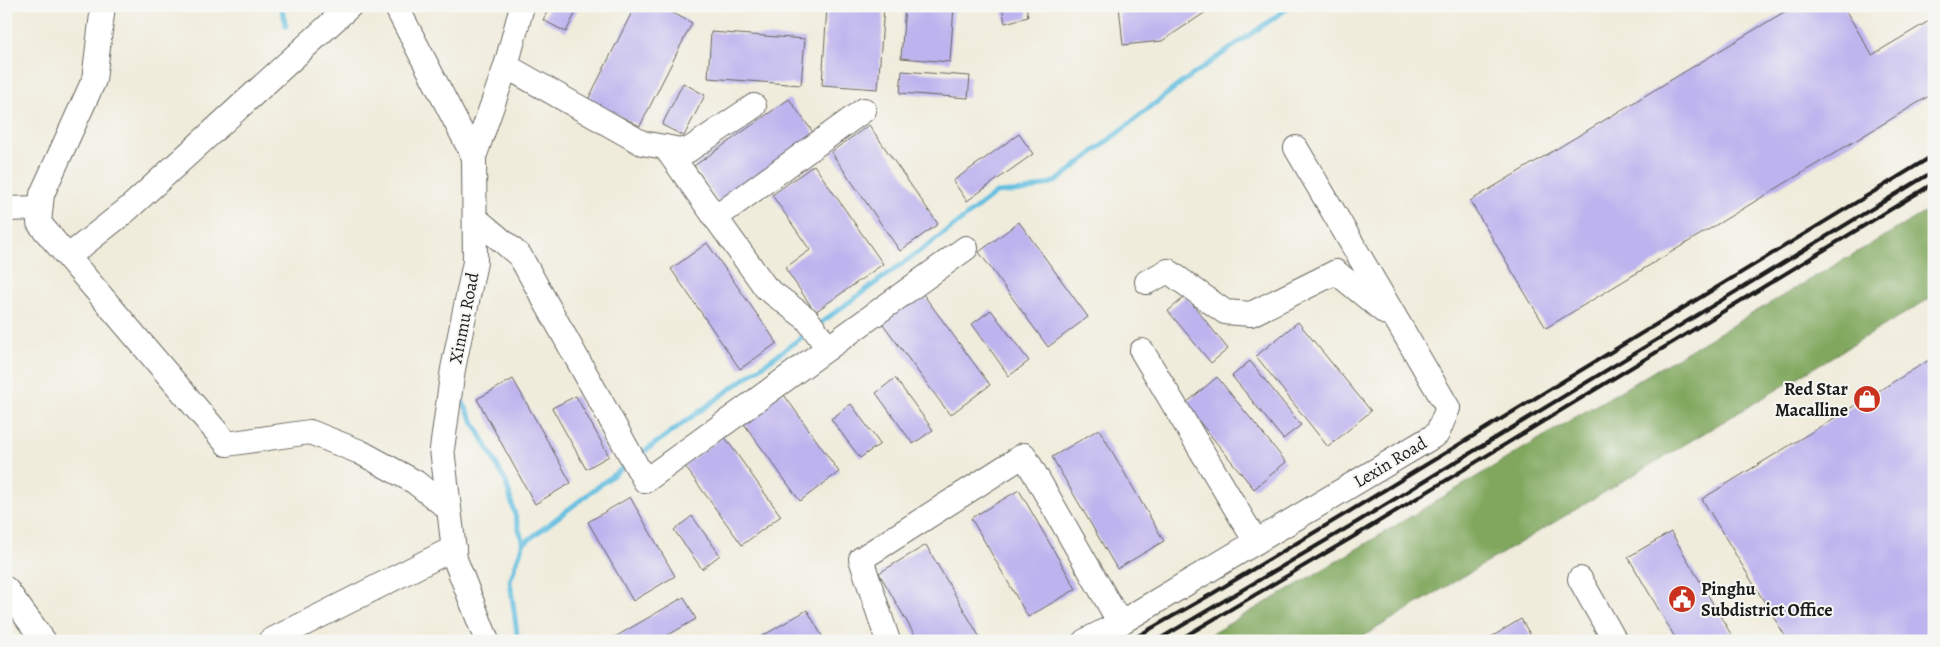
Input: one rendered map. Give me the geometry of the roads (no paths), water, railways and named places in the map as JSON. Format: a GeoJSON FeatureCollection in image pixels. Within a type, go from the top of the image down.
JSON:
{"type":"FeatureCollection","features":[{"type":"Feature","properties":{"kind":"street"},"geometry":{"type":"LineString","coordinates":[[104,6],[94,80],[42,194],[40,223],[227,444],[310,432],[360,452],[415,482],[449,509]]}},
{"type":"Feature","properties":{"kind":"street"},"geometry":{"type":"LineString","coordinates":[[68,256],[128,208],[350,6]]}},
{"type":"Feature","properties":{"kind":"street","name":"Xinmu Road"},"geometry":{"type":"LineString","coordinates":[[396,6],[474,157],[475,262],[454,370],[442,449],[455,559],[488,641]]}},
{"type":"Feature","properties":{"kind":"street"},"geometry":{"type":"LineString","coordinates":[[474,157],[506,66],[522,6]]}},
{"type":"Feature","properties":{"kind":"street"},"geometry":{"type":"LineString","coordinates":[[506,66],[642,143],[687,152],[754,106]]}},
{"type":"Feature","properties":{"kind":"street"},"geometry":{"type":"LineString","coordinates":[[715,218],[864,110]]}},
{"type":"Feature","properties":{"kind":"street"},"geometry":{"type":"LineString","coordinates":[[665,147],[766,288],[807,319],[828,348]]}},
{"type":"Feature","properties":{"kind":"street","name":"Lexin Road"},"geometry":{"type":"LineString","coordinates":[[1084,641],[1120,622],[1437,434],[1448,408],[1296,148]]}},
{"type":"Feature","properties":{"kind":"street"},"geometry":{"type":"LineString","coordinates":[[6,209],[40,208]]}},
{"type":"Feature","properties":{"kind":"street"},"geometry":{"type":"LineString","coordinates":[[474,218],[520,256],[645,481],[966,248]]}},
{"type":"Feature","properties":{"kind":"street"},"geometry":{"type":"LineString","coordinates":[[1146,282],[1168,271],[1225,312],[1251,314],[1336,272],[1399,323]]}},
{"type":"Feature","properties":{"kind":"street"},"geometry":{"type":"LineString","coordinates":[[1142,350],[1256,542]]}},
{"type":"Feature","properties":{"kind":"street"},"geometry":{"type":"LineString","coordinates":[[888,641],[861,559],[1024,455],[1120,622]]}},
{"type":"Feature","properties":{"kind":"street"},"geometry":{"type":"LineString","coordinates":[[270,641],[454,548]]}},
{"type":"Feature","properties":{"kind":"street"},"geometry":{"type":"LineString","coordinates":[[1580,579],[1614,641]]}},
{"type":"Feature","properties":{"kind":"street"},"geometry":{"type":"LineString","coordinates":[[6,589],[33,638]]}},
{"type":"Feature","properties":{"kind":"waterway"},"geometry":{"type":"LineString","coordinates":[[281,6],[286,26]]}},
{"type":"Feature","properties":{"kind":"waterway"},"geometry":{"type":"LineString","coordinates":[[819,324],[950,229],[996,193],[1025,191],[1057,181],[1181,83],[1291,6]]}},
{"type":"Feature","properties":{"kind":"waterway"},"geometry":{"type":"LineString","coordinates":[[638,456],[809,332]]}},
{"type":"Feature","properties":{"kind":"waterway"},"geometry":{"type":"LineString","coordinates":[[460,397],[506,482],[523,544]]}},
{"type":"Feature","properties":{"kind":"waterway"},"geometry":{"type":"LineString","coordinates":[[518,641],[510,581],[523,544],[629,463]]}},
{"type":"Feature","properties":{"kind":"railway"},"geometry":{"type":"LineString","coordinates":[[1129,641],[1350,511],[1934,155]]}},
{"type":"Feature","properties":{"kind":"railway"},"geometry":{"type":"LineString","coordinates":[[1156,641],[1357,522],[1934,171]]}},
{"type":"Feature","properties":{"kind":"railway"},"geometry":{"type":"LineString","coordinates":[[1177,641],[1363,531],[1934,183]]}},
{"type":"Feature","properties":{"kind":"place","name":"Red Star Macalline"},"geometry":{"type":"Point","coordinates":[1867,399]}},
{"type":"Feature","properties":{"kind":"place","name":"Pinghu Subdistrict Office"},"geometry":{"type":"Point","coordinates":[1682,599]}}]}
